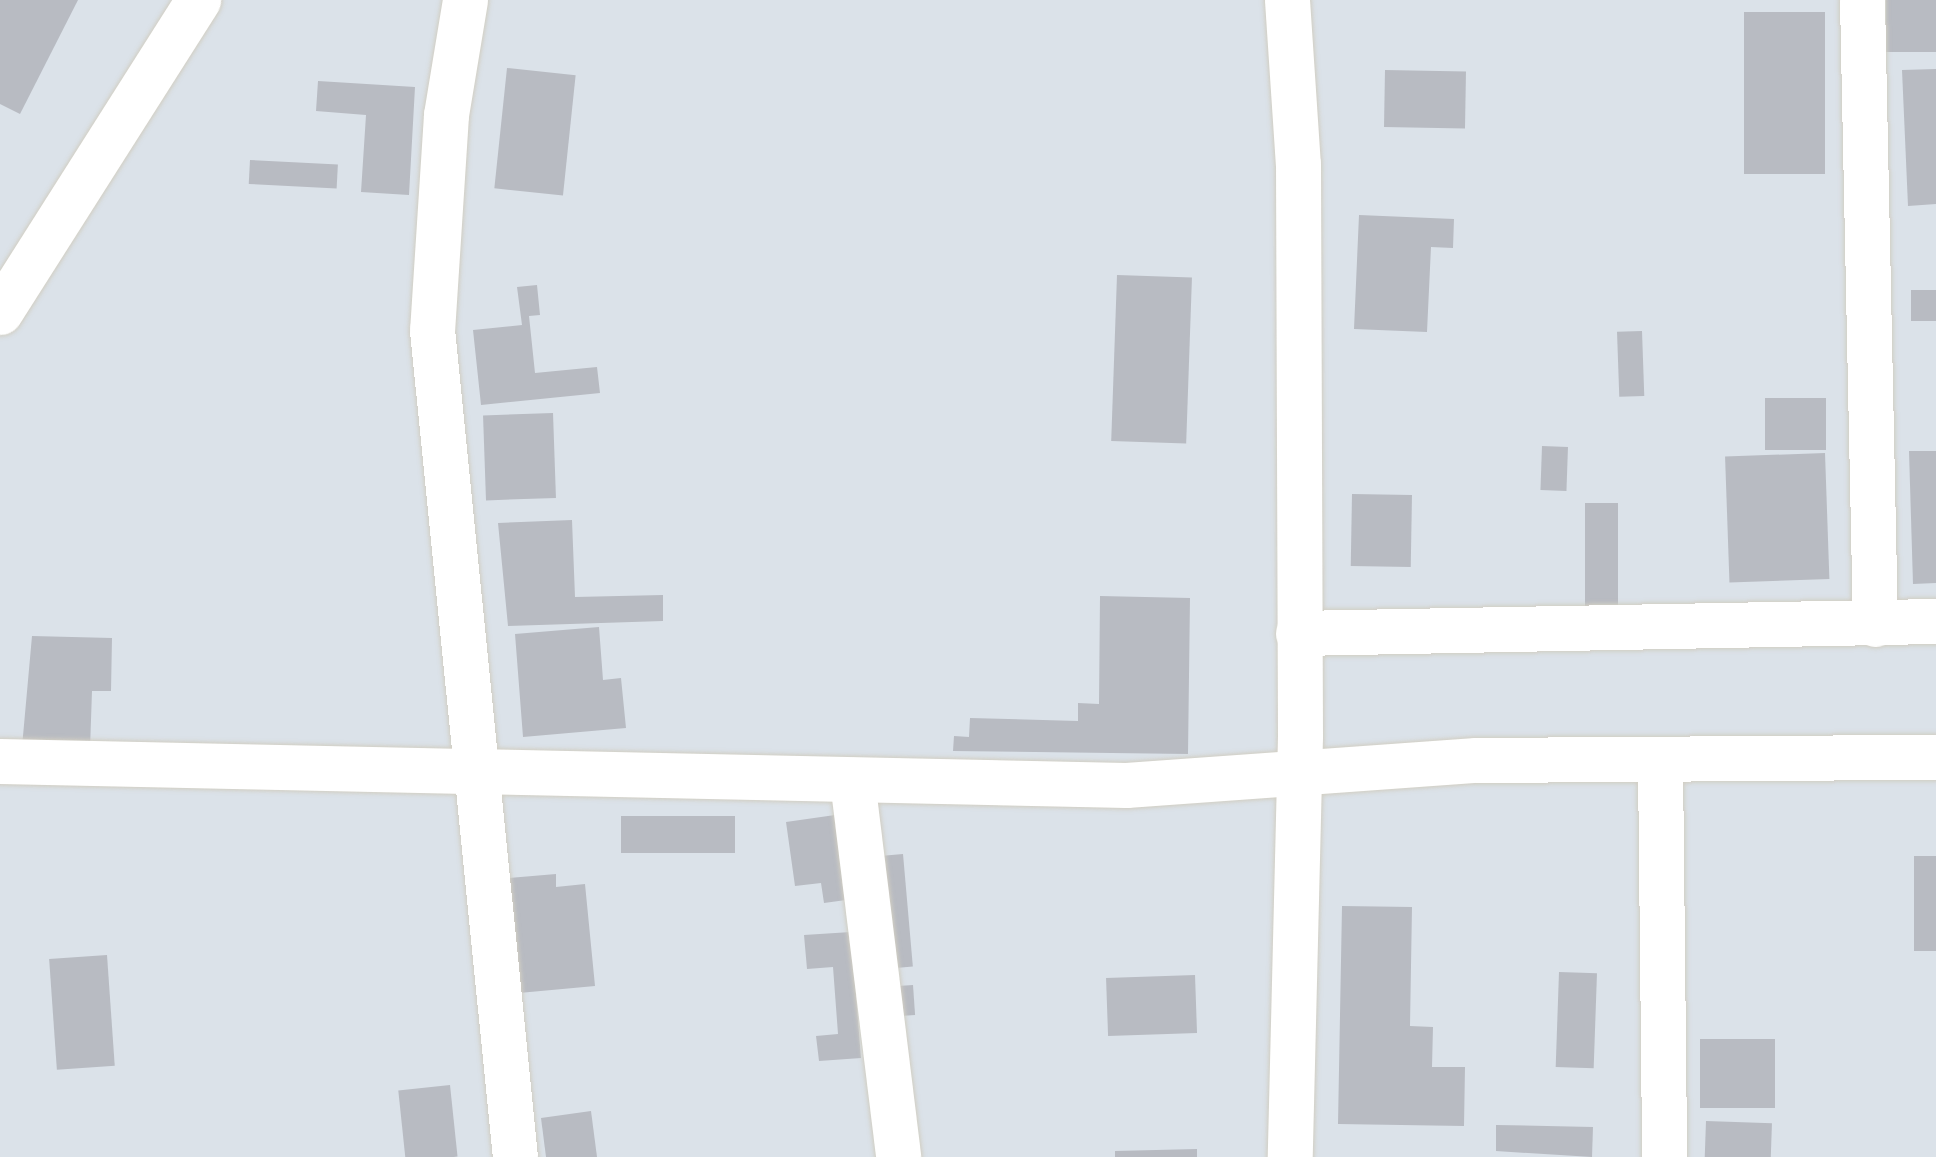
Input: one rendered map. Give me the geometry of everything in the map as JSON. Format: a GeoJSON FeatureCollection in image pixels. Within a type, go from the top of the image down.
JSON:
{"type":"FeatureCollection","features":[{"type":"Feature","properties":{"kind":"street"},"geometry":{"type":"LineString","coordinates":[[0,312],[198,0]]}},
{"type":"Feature","properties":{"kind":"street"},"geometry":{"type":"LineString","coordinates":[[465,0],[446,116],[432,330],[471,772],[515,1157]]}},
{"type":"Feature","properties":{"kind":"street"},"geometry":{"type":"LineString","coordinates":[[1287,0],[1298,164],[1299,773],[1290,1157]]}},
{"type":"Feature","properties":{"kind":"street"},"geometry":{"type":"LineString","coordinates":[[1862,0],[1874,624]]}},
{"type":"Feature","properties":{"kind":"street"},"geometry":{"type":"LineString","coordinates":[[1298,633],[1936,622]]}},
{"type":"Feature","properties":{"kind":"street"},"geometry":{"type":"LineString","coordinates":[[0,761],[1126,785],[1476,760],[1660,762],[1936,757]]}},
{"type":"Feature","properties":{"kind":"street"},"geometry":{"type":"LineString","coordinates":[[1660,762],[1664,1157]]}},
{"type":"Feature","properties":{"kind":"street"},"geometry":{"type":"LineString","coordinates":[[852,780],[898,1157]]}},
{"type":"Feature","properties":{"kind":"building"},"geometry":{"type":"Polygon","coordinates":[[[0,0],[78,0],[20,114],[0,104],[0,0]]]}},
{"type":"Feature","properties":{"kind":"building"},"geometry":{"type":"Polygon","coordinates":[[[1886,0],[1936,0],[1936,52],[1886,52],[1886,0]]]}},
{"type":"Feature","properties":{"kind":"building"},"geometry":{"type":"Polygon","coordinates":[[[1744,12],[1825,12],[1825,174],[1744,174],[1744,12]]]}},
{"type":"Feature","properties":{"kind":"building"},"geometry":{"type":"Polygon","coordinates":[[[507,68],[576,75],[563,196],[494,188],[507,68]]]}},
{"type":"Feature","properties":{"kind":"building"},"geometry":{"type":"Polygon","coordinates":[[[1936,69],[1936,204],[1908,206],[1902,70],[1936,69]]]}},
{"type":"Feature","properties":{"kind":"building"},"geometry":{"type":"Polygon","coordinates":[[[1385,70],[1466,71],[1465,128],[1384,127],[1385,70]]]}},
{"type":"Feature","properties":{"kind":"building"},"geometry":{"type":"Polygon","coordinates":[[[318,81],[415,87],[409,195],[361,192],[366,115],[316,111],[318,81]]]}},
{"type":"Feature","properties":{"kind":"building"},"geometry":{"type":"Polygon","coordinates":[[[250,160],[338,165],[337,189],[249,184],[250,160]]]}},
{"type":"Feature","properties":{"kind":"building"},"geometry":{"type":"Polygon","coordinates":[[[1359,215],[1454,219],[1453,248],[1431,247],[1427,332],[1354,329],[1359,215]]]}},
{"type":"Feature","properties":{"kind":"building"},"geometry":{"type":"Polygon","coordinates":[[[1117,275],[1192,278],[1186,444],[1111,441],[1117,275]]]}},
{"type":"Feature","properties":{"kind":"building"},"geometry":{"type":"Polygon","coordinates":[[[537,285],[540,315],[529,316],[535,373],[597,367],[600,393],[481,405],[473,330],[522,325],[517,287],[537,285]]]}},
{"type":"Feature","properties":{"kind":"building"},"geometry":{"type":"Polygon","coordinates":[[[1911,290],[1936,290],[1936,321],[1911,321],[1911,290]]]}},
{"type":"Feature","properties":{"kind":"building"},"geometry":{"type":"Polygon","coordinates":[[[1642,331],[1644,396],[1619,397],[1617,332],[1642,331]]]}},
{"type":"Feature","properties":{"kind":"building"},"geometry":{"type":"Polygon","coordinates":[[[1765,398],[1826,398],[1826,450],[1765,450],[1765,398]]]}},
{"type":"Feature","properties":{"kind":"building"},"geometry":{"type":"Polygon","coordinates":[[[553,413],[556,498],[486,500],[483,415],[553,413]]]}},
{"type":"Feature","properties":{"kind":"building"},"geometry":{"type":"Polygon","coordinates":[[[1542,446],[1568,447],[1566,491],[1540,490],[1542,446]]]}},
{"type":"Feature","properties":{"kind":"building"},"geometry":{"type":"Polygon","coordinates":[[[1909,451],[1936,451],[1936,583],[1913,584],[1909,451]]]}},
{"type":"Feature","properties":{"kind":"building"},"geometry":{"type":"Polygon","coordinates":[[[1825,453],[1829,579],[1729,582],[1725,456],[1825,453]]]}},
{"type":"Feature","properties":{"kind":"building"},"geometry":{"type":"Polygon","coordinates":[[[1352,494],[1412,495],[1411,567],[1351,566],[1352,494]]]}},
{"type":"Feature","properties":{"kind":"building"},"geometry":{"type":"Polygon","coordinates":[[[1585,503],[1618,503],[1618,615],[1585,615],[1585,503]]]}},
{"type":"Feature","properties":{"kind":"building"},"geometry":{"type":"Polygon","coordinates":[[[572,520],[575,597],[663,595],[663,621],[508,626],[498,523],[572,520]]]}},
{"type":"Feature","properties":{"kind":"building"},"geometry":{"type":"Polygon","coordinates":[[[1100,596],[1190,598],[1188,754],[953,751],[954,736],[969,737],[970,718],[1078,721],[1078,703],[1099,704],[1100,596]]]}},
{"type":"Feature","properties":{"kind":"building"},"geometry":{"type":"Polygon","coordinates":[[[599,627],[603,680],[621,678],[626,728],[523,737],[515,634],[599,627]]]}},
{"type":"Feature","properties":{"kind":"building"},"geometry":{"type":"Polygon","coordinates":[[[32,636],[112,638],[111,691],[92,691],[90,749],[22,747],[32,636]]]}},
{"type":"Feature","properties":{"kind":"building"},"geometry":{"type":"Polygon","coordinates":[[[835,815],[846,900],[824,903],[821,883],[795,886],[786,822],[835,815]]]}},
{"type":"Feature","properties":{"kind":"building"},"geometry":{"type":"Polygon","coordinates":[[[621,816],[735,816],[735,853],[621,853],[621,816]]]}},
{"type":"Feature","properties":{"kind":"building"},"geometry":{"type":"Polygon","coordinates":[[[903,854],[913,967],[890,969],[880,856],[903,854]]]}},
{"type":"Feature","properties":{"kind":"building"},"geometry":{"type":"Polygon","coordinates":[[[1914,856],[1936,856],[1936,951],[1914,951],[1914,856]]]}},
{"type":"Feature","properties":{"kind":"building"},"geometry":{"type":"Polygon","coordinates":[[[556,874],[556,887],[585,884],[595,986],[519,993],[509,878],[556,874]]]}},
{"type":"Feature","properties":{"kind":"building"},"geometry":{"type":"Polygon","coordinates":[[[1342,906],[1412,907],[1410,1026],[1433,1027],[1432,1067],[1465,1067],[1464,1126],[1338,1124],[1342,906]]]}},
{"type":"Feature","properties":{"kind":"building"},"geometry":{"type":"Polygon","coordinates":[[[851,932],[861,1058],[819,1061],[816,1036],[838,1034],[833,967],[807,969],[804,935],[851,932]]]}},
{"type":"Feature","properties":{"kind":"building"},"geometry":{"type":"Polygon","coordinates":[[[107,955],[115,1066],[57,1070],[49,959],[107,955]]]}},
{"type":"Feature","properties":{"kind":"building"},"geometry":{"type":"Polygon","coordinates":[[[1559,972],[1597,973],[1594,1068],[1556,1067],[1559,972]]]}},
{"type":"Feature","properties":{"kind":"building"},"geometry":{"type":"Polygon","coordinates":[[[1195,975],[1197,1033],[1108,1036],[1106,978],[1195,975]]]}},
{"type":"Feature","properties":{"kind":"building"},"geometry":{"type":"Polygon","coordinates":[[[913,985],[915,1015],[892,1017],[890,987],[913,985]]]}},
{"type":"Feature","properties":{"kind":"building"},"geometry":{"type":"Polygon","coordinates":[[[1700,1039],[1775,1039],[1775,1108],[1700,1108],[1700,1039]]]}},
{"type":"Feature","properties":{"kind":"building"},"geometry":{"type":"Polygon","coordinates":[[[450,1085],[458,1157],[405,1157],[398,1090],[450,1085]]]}},
{"type":"Feature","properties":{"kind":"building"},"geometry":{"type":"Polygon","coordinates":[[[591,1111],[597,1157],[546,1157],[541,1118],[591,1111]]]}},
{"type":"Feature","properties":{"kind":"building"},"geometry":{"type":"Polygon","coordinates":[[[1706,1121],[1772,1123],[1771,1157],[1705,1157],[1706,1121]]]}},
{"type":"Feature","properties":{"kind":"building"},"geometry":{"type":"Polygon","coordinates":[[[1496,1125],[1593,1127],[1592,1157],[1496,1151],[1496,1125]]]}},
{"type":"Feature","properties":{"kind":"building"},"geometry":{"type":"Polygon","coordinates":[[[1197,1149],[1197,1157],[1115,1157],[1115,1151],[1197,1149]]]}}]}
